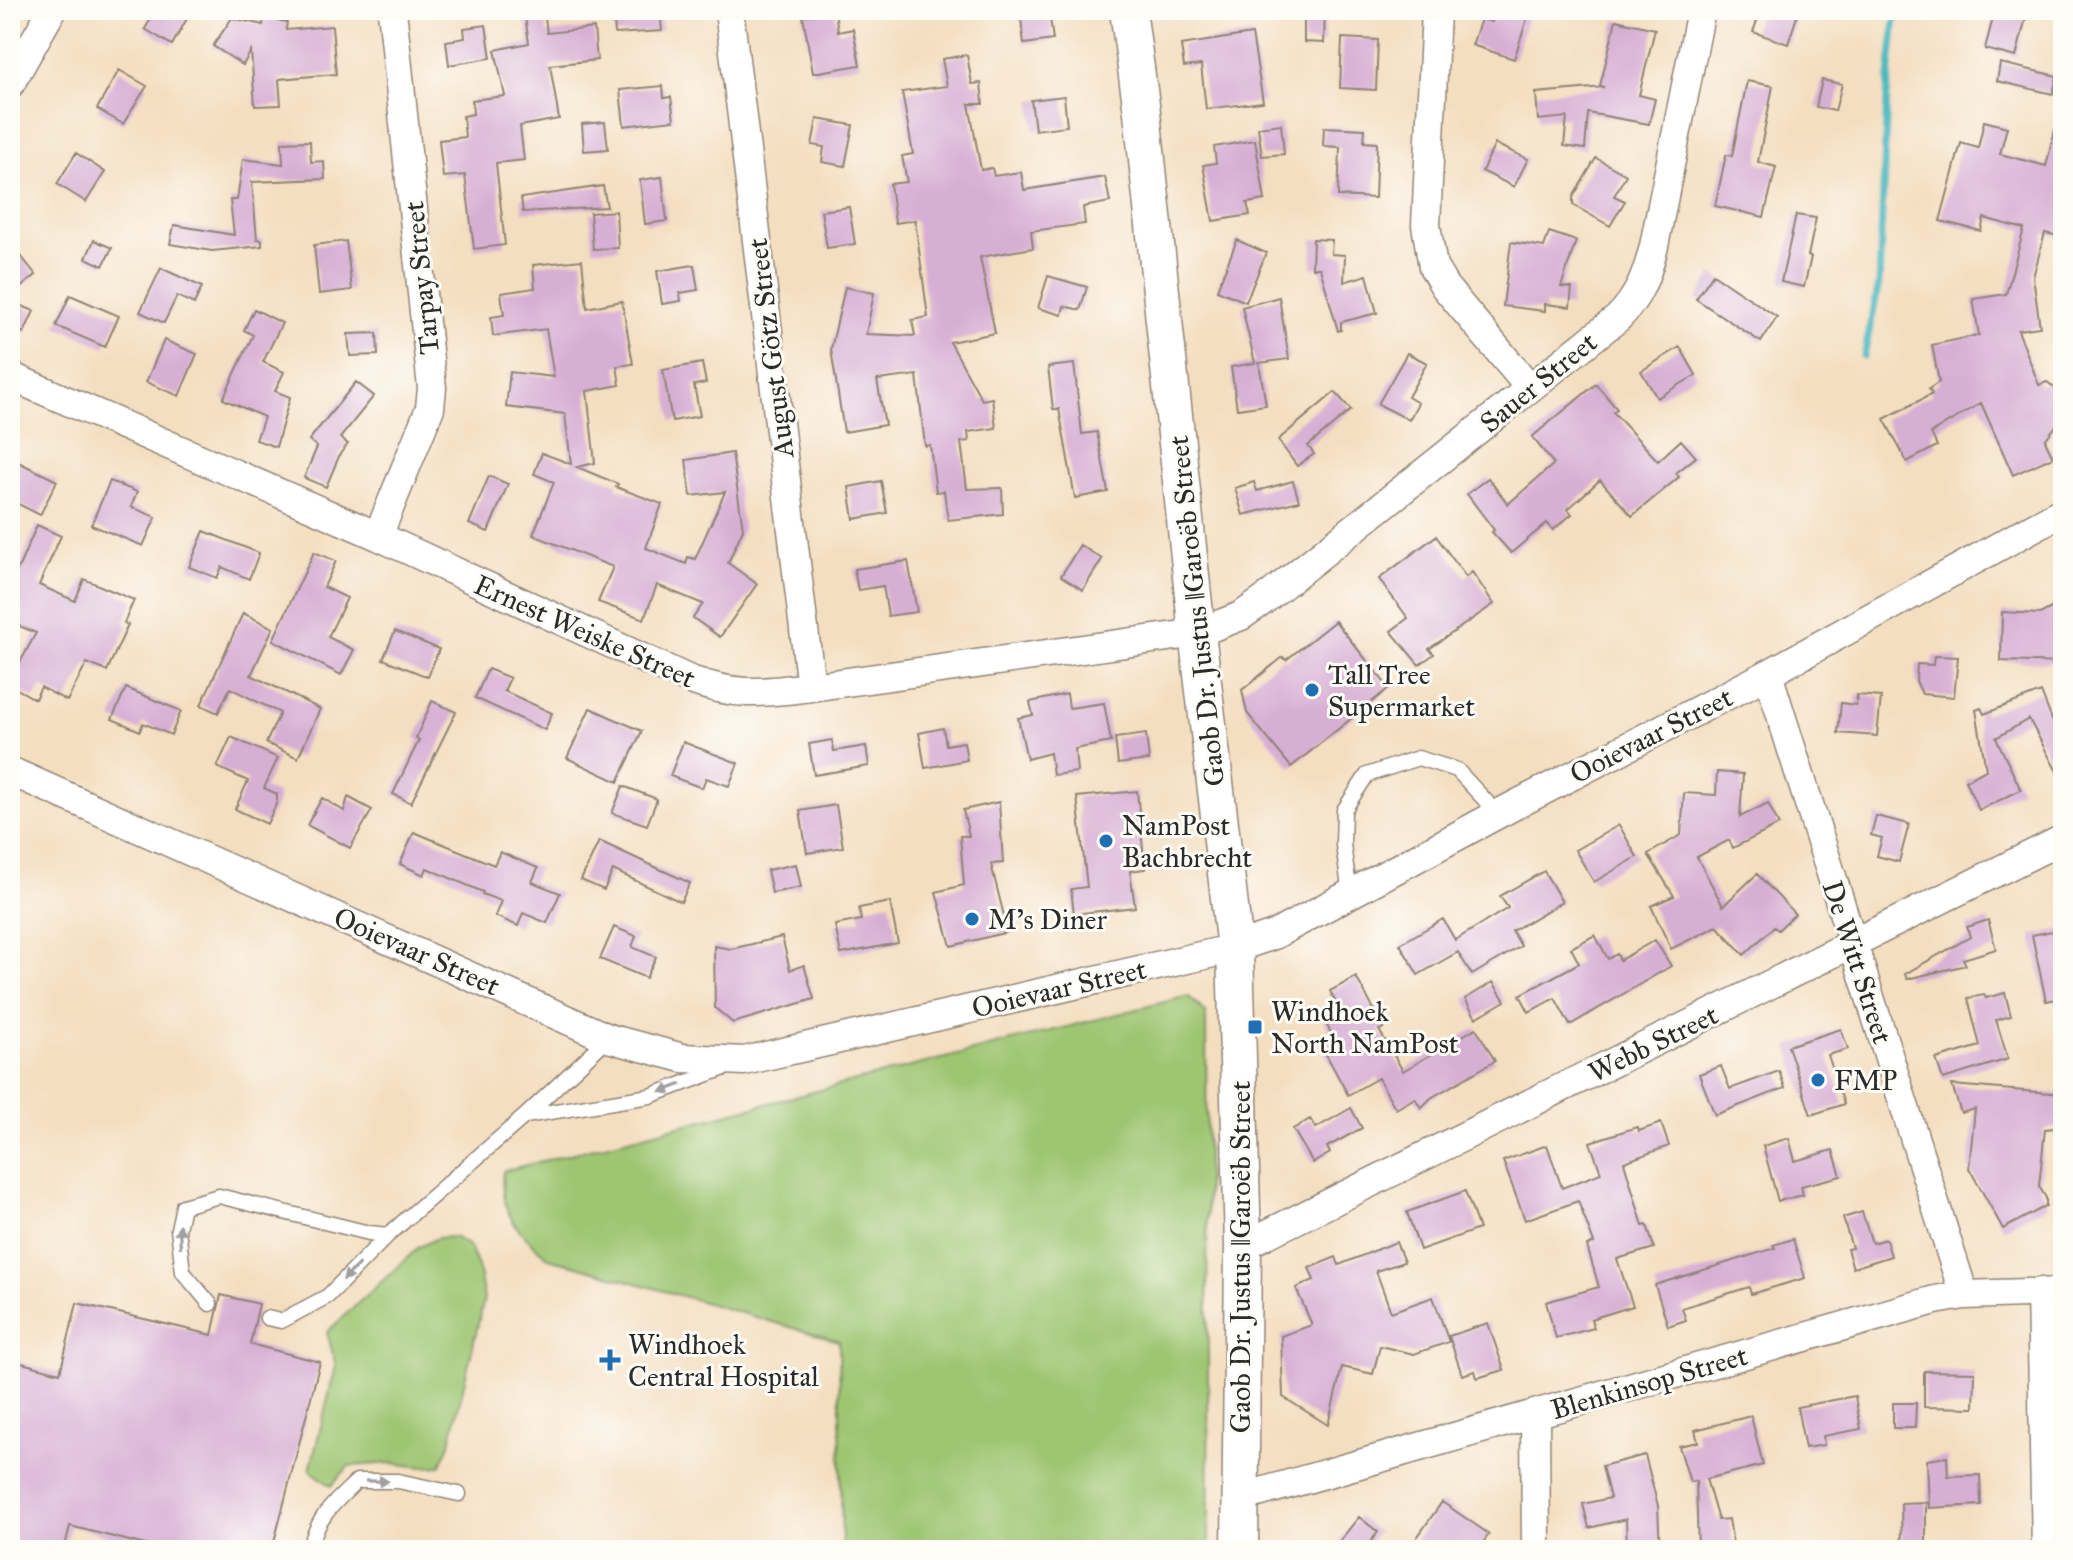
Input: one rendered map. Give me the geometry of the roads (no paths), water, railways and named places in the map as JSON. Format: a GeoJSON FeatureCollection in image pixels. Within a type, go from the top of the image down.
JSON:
{"type":"FeatureCollection","features":[{"type":"Feature","properties":{"kind":"street"},"geometry":{"type":"LineString","coordinates":[[10,84],[52,10]]}},
{"type":"Feature","properties":{"kind":"street","name":"Tarpay Street"},"geometry":{"type":"LineString","coordinates":[[378,536],[430,408],[432,388],[392,10]]}},
{"type":"Feature","properties":{"kind":"street","name":"August Götz Street"},"geometry":{"type":"LineString","coordinates":[[729,10],[811,687]]}},
{"type":"Feature","properties":{"kind":"street","name":"Gaob Dr. Justus ǁGaroëb Street"},"geometry":{"type":"LineString","coordinates":[[1128,10],[1235,948],[1243,1246],[1240,1550]]}},
{"type":"Feature","properties":{"kind":"street"},"geometry":{"type":"LineString","coordinates":[[1436,10],[1426,225],[1428,248],[1433,267],[1445,287],[1530,388]]}},
{"type":"Feature","properties":{"kind":"street","name":"Sauer Street"},"geometry":{"type":"LineString","coordinates":[[1197,633],[1241,616],[1264,600],[1618,318],[1634,302],[1654,246],[1701,10]]}},
{"type":"Feature","properties":{"kind":"street","name":"Ernest Weiske Street"},"geometry":{"type":"LineString","coordinates":[[10,376],[378,536],[690,680],[737,693],[757,694],[811,687],[1197,633]]}},
{"type":"Feature","properties":{"kind":"street","name":"Ooievaar Street"},"geometry":{"type":"LineString","coordinates":[[10,771],[608,1038],[683,1058],[744,1061],[1235,948],[1274,935],[1768,674],[2063,511]]}},
{"type":"Feature","properties":{"kind":"street","name":"De Witt Street"},"geometry":{"type":"LineString","coordinates":[[1768,674],[1964,1295]]}},
{"type":"Feature","properties":{"kind":"street","name":"Webb Street"},"geometry":{"type":"LineString","coordinates":[[1243,1246],[2063,839]]}},
{"type":"Feature","properties":{"kind":"street"},"geometry":{"type":"LineString","coordinates":[[2046,1550],[2052,1292]]}},
{"type":"Feature","properties":{"kind":"street","name":"Blenkinsop Street"},"geometry":{"type":"LineString","coordinates":[[1240,1498],[1935,1300],[1964,1295],[2052,1292]]}},
{"type":"Feature","properties":{"kind":"street"},"geometry":{"type":"LineString","coordinates":[[1535,1415],[1536,1550]]}},
{"type":"Feature","properties":{"kind":"lane"},"geometry":{"type":"LineString","coordinates":[[1350,894],[1343,845],[1344,810],[1367,775],[1418,758],[1457,770],[1498,814]]}},
{"type":"Feature","properties":{"kind":"lane"},"geometry":{"type":"LineString","coordinates":[[267,1318],[281,1321],[328,1296],[388,1235],[525,1116],[608,1038]]}},
{"type":"Feature","properties":{"kind":"lane"},"geometry":{"type":"LineString","coordinates":[[525,1116],[650,1096],[744,1061]]}},
{"type":"Feature","properties":{"kind":"lane"},"geometry":{"type":"LineString","coordinates":[[210,1304],[183,1272],[178,1229],[183,1206],[219,1196],[388,1235]]}},
{"type":"Feature","properties":{"kind":"lane"},"geometry":{"type":"LineString","coordinates":[[309,1550],[314,1530],[325,1512],[357,1481],[398,1481],[459,1494]]}},
{"type":"Feature","properties":{"kind":"waterway"},"geometry":{"type":"LineString","coordinates":[[1864,356],[1879,283],[1887,96],[1896,10]]}},
{"type":"Feature","properties":{"kind":"place","name":"Tall Tree Supermarket"},"geometry":{"type":"Point","coordinates":[1312,690]}},
{"type":"Feature","properties":{"kind":"place","name":"NamPost Bachbrecht"},"geometry":{"type":"Point","coordinates":[1106,841]}},
{"type":"Feature","properties":{"kind":"place","name":"M's Diner"},"geometry":{"type":"Point","coordinates":[972,919]}},
{"type":"Feature","properties":{"kind":"place","name":"Windhoek North NamPost"},"geometry":{"type":"Point","coordinates":[1255,1027]}},
{"type":"Feature","properties":{"kind":"place","name":"FMP"},"geometry":{"type":"Point","coordinates":[1818,1080]}},
{"type":"Feature","properties":{"kind":"place","name":"Windhoek Central Hospital"},"geometry":{"type":"Point","coordinates":[610,1360]}}]}
